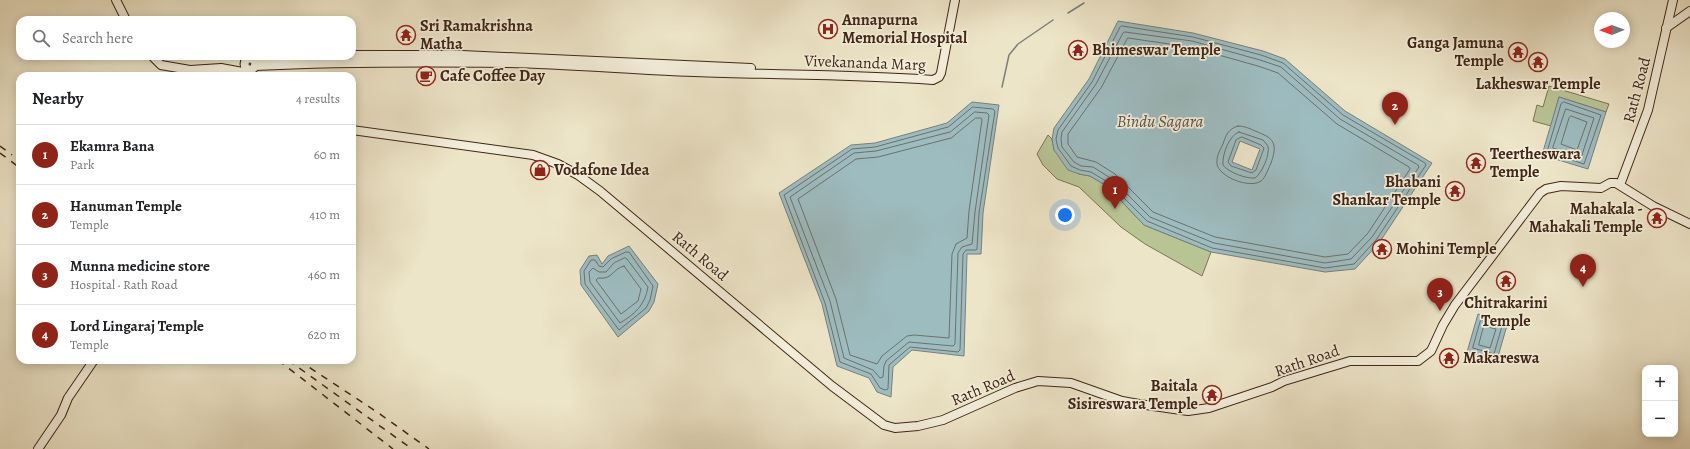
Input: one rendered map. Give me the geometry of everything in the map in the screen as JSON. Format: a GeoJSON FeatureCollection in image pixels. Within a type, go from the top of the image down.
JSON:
{"type":"FeatureCollection","features":[{"type":"Feature","properties":{"kind":"street"},"geometry":{"type":"LineString","coordinates":[[116,0],[124,16]]}},
{"type":"Feature","properties":{"kind":"street","name":"Vivekananda Marg"},"geometry":{"type":"LineString","coordinates":[[356,55],[462,55],[573,63],[787,72],[899,72],[937,78],[941,73],[955,0]]}},
{"type":"Feature","properties":{"kind":"street","name":"Rath Road"},"geometry":{"type":"LineString","coordinates":[[356,131],[461,146],[526,153],[558,164],[578,175],[644,226],[832,386],[884,425],[895,428],[918,426],[943,420],[1015,388],[1038,381],[1071,382],[1122,401],[1188,411],[1208,408],[1272,387],[1284,381],[1350,361],[1418,361],[1431,351],[1443,325],[1455,305],[1540,192],[1546,189],[1562,186],[1601,188],[1610,184],[1620,185],[1648,110],[1673,0]]}},
{"type":"Feature","properties":{"kind":"street"},"geometry":{"type":"LineString","coordinates":[[1666,28],[1690,11]]}},
{"type":"Feature","properties":{"kind":"street"},"geometry":{"type":"LineString","coordinates":[[156,60],[161,65],[190,70],[220,68],[247,72],[253,69],[255,63],[283,60]]}},
{"type":"Feature","properties":{"kind":"street","name":"Vivekananda Marg"},"geometry":{"type":"LineString","coordinates":[[255,63],[573,63]]}},
{"type":"Feature","properties":{"kind":"street"},"geometry":{"type":"LineString","coordinates":[[1620,185],[1654,206],[1690,224]]}},
{"type":"Feature","properties":{"kind":"street"},"geometry":{"type":"LineString","coordinates":[[39,447],[61,415],[68,398],[91,364]]}},
{"type":"Feature","properties":{"kind":"green space"},"geometry":{"type":"Polygon","coordinates":[[[1549,86],[1609,104],[1606,112],[1559,97],[1551,126],[1533,121],[1537,105],[1543,107],[1549,86]]]}},
{"type":"Feature","properties":{"kind":"green space"},"geometry":{"type":"Polygon","coordinates":[[[1048,135],[1052,139],[1054,150],[1079,174],[1090,176],[1107,186],[1144,225],[1211,252],[1202,276],[1145,244],[1121,227],[1079,187],[1057,179],[1043,165],[1037,154],[1048,135]]]}},
{"type":"Feature","properties":{"kind":"water","name":"Bindu Sagara"},"geometry":{"type":"Polygon","coordinates":[[[1118,21],[1193,33],[1263,51],[1285,59],[1345,111],[1432,163],[1379,243],[1355,269],[1325,272],[1211,252],[1144,225],[1107,186],[1090,176],[1068,170],[1054,150],[1052,139],[1054,128],[1089,79],[1118,21]],[[1240,141],[1232,162],[1252,170],[1260,149],[1240,141]]]}},
{"type":"Feature","properties":{"kind":"water"},"geometry":{"type":"Polygon","coordinates":[[[1559,97],[1606,112],[1588,169],[1542,155],[1559,97]]]}},
{"type":"Feature","properties":{"kind":"water"},"geometry":{"type":"Polygon","coordinates":[[[972,102],[999,105],[983,213],[981,254],[967,254],[964,356],[912,350],[893,367],[891,397],[877,392],[869,378],[837,366],[822,304],[779,193],[851,145],[875,143],[947,123],[972,102]]]}},
{"type":"Feature","properties":{"kind":"water"},"geometry":{"type":"Polygon","coordinates":[[[629,246],[658,284],[654,302],[649,311],[618,337],[581,285],[580,270],[589,256],[597,255],[602,264],[608,256],[629,246]]]}},
{"type":"Feature","properties":{"kind":"water"},"geometry":{"type":"Polygon","coordinates":[[[1478,314],[1508,322],[1497,360],[1467,352],[1478,314]]]}},
{"type":"Feature","properties":{"kind":"waterway"},"geometry":{"type":"LineString","coordinates":[[1068,13],[1084,3]]}},
{"type":"Feature","properties":{"kind":"waterway"},"geometry":{"type":"LineString","coordinates":[[1002,87],[1009,55],[1018,44],[1053,20]]}},
{"type":"Feature","properties":{"kind":"railway"},"geometry":{"type":"LineString","coordinates":[[0,146],[12,155]]}},
{"type":"Feature","properties":{"kind":"railway"},"geometry":{"type":"LineString","coordinates":[[0,153],[16,165]]}},
{"type":"Feature","properties":{"kind":"railway"},"geometry":{"type":"LineString","coordinates":[[283,364],[393,449]]}},
{"type":"Feature","properties":{"kind":"railway"},"geometry":{"type":"LineString","coordinates":[[294,364],[412,449]]}},
{"type":"Feature","properties":{"kind":"railway"},"geometry":{"type":"LineString","coordinates":[[304,364],[377,412],[429,449]]}},
{"type":"Feature","properties":{"kind":"place","name":"Annapurna Memorial Hospital"},"geometry":{"type":"Point","coordinates":[828,29]}},
{"type":"Feature","properties":{"kind":"place","name":"Sri Ramakrishna Matha"},"geometry":{"type":"Point","coordinates":[406,35]}},
{"type":"Feature","properties":{"kind":"place","name":"Bhimeswar Temple"},"geometry":{"type":"Point","coordinates":[1078,50]}},
{"type":"Feature","properties":{"kind":"place","name":"Ganga Jamuna Temple"},"geometry":{"type":"Point","coordinates":[1518,52]}},
{"type":"Feature","properties":{"kind":"place","name":"Lakheswar Temple"},"geometry":{"type":"Point","coordinates":[1538,62]}},
{"type":"Feature","properties":{"kind":"place","name":"Cafe Coffee Day"},"geometry":{"type":"Point","coordinates":[426,76]}},
{"type":"Feature","properties":{"kind":"place","name":"Hanuman Temple"},"geometry":{"type":"Point","coordinates":[1395,125]}},
{"type":"Feature","properties":{"kind":"place","name":"Teertheswara Temple"},"geometry":{"type":"Point","coordinates":[1476,163]}},
{"type":"Feature","properties":{"kind":"place","name":"Vodafone Idea"},"geometry":{"type":"Point","coordinates":[540,170]}},
{"type":"Feature","properties":{"kind":"place","name":"Bhabani Shankar Temple"},"geometry":{"type":"Point","coordinates":[1455,191]}},
{"type":"Feature","properties":{"kind":"place","name":"Ekamra Bana"},"geometry":{"type":"Point","coordinates":[1115,209]}},
{"type":"Feature","properties":{"kind":"place","name":"Mahakala - Mahakali Temple"},"geometry":{"type":"Point","coordinates":[1657,218]}},
{"type":"Feature","properties":{"kind":"place","name":"Mohini Temple"},"geometry":{"type":"Point","coordinates":[1382,249]}},
{"type":"Feature","properties":{"kind":"place","name":"Chitrakarini Temple"},"geometry":{"type":"Point","coordinates":[1506,281]}},
{"type":"Feature","properties":{"kind":"place","name":"Lord Lingaraj Temple"},"geometry":{"type":"Point","coordinates":[1583,287]}},
{"type":"Feature","properties":{"kind":"place","name":"Munna medicine store"},"geometry":{"type":"Point","coordinates":[1440,311]}},
{"type":"Feature","properties":{"kind":"place","name":"Makareswa"},"geometry":{"type":"Point","coordinates":[1449,358]}},
{"type":"Feature","properties":{"kind":"place","name":"Baitala Sisireswara Temple"},"geometry":{"type":"Point","coordinates":[1212,395]}}]}
